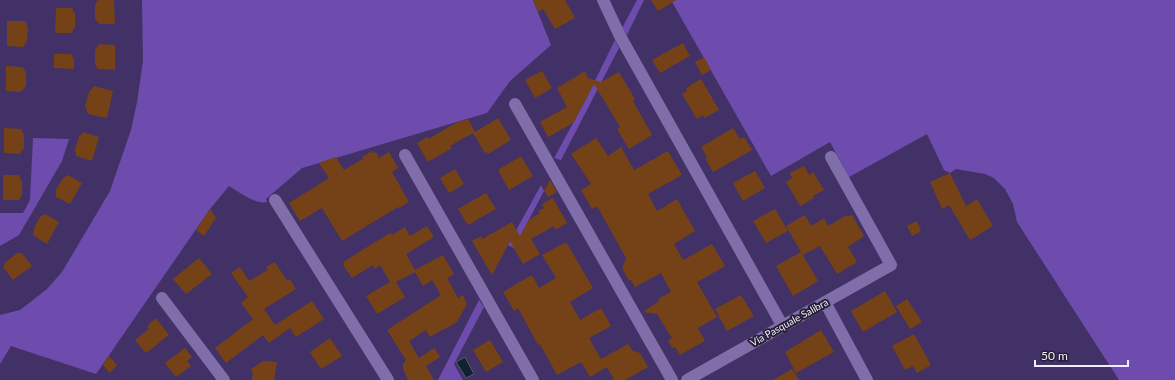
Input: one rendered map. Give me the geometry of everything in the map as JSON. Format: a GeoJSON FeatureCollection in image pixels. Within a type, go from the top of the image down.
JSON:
{"type":"FeatureCollection","features":[{"type":"Feature","properties":{"kind":"street"},"geometry":{"type":"LineString","coordinates":[[603,0],[624,43],[782,325]]}},
{"type":"Feature","properties":{"kind":"street"},"geometry":{"type":"LineString","coordinates":[[515,104],[672,380]]}},
{"type":"Feature","properties":{"kind":"street"},"geometry":{"type":"LineString","coordinates":[[405,155],[533,380]]}},
{"type":"Feature","properties":{"kind":"street","name":"Via Pasquale Salibra"},"geometry":{"type":"LineString","coordinates":[[687,380],[708,375],[782,325],[891,265],[831,157]]}},
{"type":"Feature","properties":{"kind":"street"},"geometry":{"type":"LineString","coordinates":[[275,200],[388,380]]}},
{"type":"Feature","properties":{"kind":"street"},"geometry":{"type":"LineString","coordinates":[[162,298],[224,380]]}},
{"type":"Feature","properties":{"kind":"street"},"geometry":{"type":"LineString","coordinates":[[825,302],[867,380]]}},
{"type":"Feature","properties":{"kind":"shaded area"},"geometry":{"type":"Polygon","coordinates":[[[142,0],[533,0],[551,45],[510,81],[487,113],[302,168],[266,199],[267,202],[258,202],[253,200],[229,186],[210,209],[96,374],[11,346],[0,364],[0,315],[20,310],[47,289],[62,272],[110,191],[131,130],[137,102],[143,61],[142,0]]]}},
{"type":"Feature","properties":{"kind":"shaded area"},"geometry":{"type":"Polygon","coordinates":[[[637,0],[644,0],[627,35],[622,28],[637,0]]]}},
{"type":"Feature","properties":{"kind":"shaded area"},"geometry":{"type":"Polygon","coordinates":[[[671,0],[1175,0],[1175,380],[1119,380],[1017,222],[1013,204],[1005,189],[994,178],[985,174],[956,169],[950,173],[944,170],[927,134],[849,177],[830,142],[771,176],[671,0]]]}},
{"type":"Feature","properties":{"kind":"shaded area"},"geometry":{"type":"Polygon","coordinates":[[[615,40],[619,48],[561,160],[554,158],[584,103],[615,40]]]}},
{"type":"Feature","properties":{"kind":"shaded area"},"geometry":{"type":"Polygon","coordinates":[[[33,138],[69,139],[62,161],[19,235],[0,246],[0,213],[23,213],[30,200],[33,138]]]}},
{"type":"Feature","properties":{"kind":"shaded area"},"geometry":{"type":"Polygon","coordinates":[[[541,185],[544,191],[514,248],[508,245],[541,185]]]}},
{"type":"Feature","properties":{"kind":"shaded area"},"geometry":{"type":"Polygon","coordinates":[[[479,300],[484,307],[454,364],[463,380],[438,380],[479,300]]]}},
{"type":"Feature","properties":{"kind":"water"},"geometry":{"type":"Polygon","coordinates":[[[465,357],[474,374],[466,378],[456,362],[465,357]]]}},
{"type":"Feature","properties":{"kind":"building"},"geometry":{"type":"Polygon","coordinates":[[[98,0],[114,0],[115,24],[99,24],[95,18],[95,5],[98,0]]]}},
{"type":"Feature","properties":{"kind":"building"},"geometry":{"type":"Polygon","coordinates":[[[533,0],[565,0],[575,18],[555,29],[543,9],[538,12],[533,0]]]}},
{"type":"Feature","properties":{"kind":"building"},"geometry":{"type":"Polygon","coordinates":[[[651,0],[676,0],[658,11],[651,0]]]}},
{"type":"Feature","properties":{"kind":"building"},"geometry":{"type":"Polygon","coordinates":[[[56,8],[72,8],[75,14],[75,27],[71,33],[55,33],[56,8]]]}},
{"type":"Feature","properties":{"kind":"building"},"geometry":{"type":"Polygon","coordinates":[[[7,21],[25,21],[28,28],[27,41],[23,47],[7,46],[7,21]]]}},
{"type":"Feature","properties":{"kind":"building"},"geometry":{"type":"Polygon","coordinates":[[[683,43],[690,56],[660,73],[652,60],[683,43]]]}},
{"type":"Feature","properties":{"kind":"building"},"geometry":{"type":"Polygon","coordinates":[[[99,44],[115,45],[115,70],[98,69],[95,64],[95,50],[99,44]]]}},
{"type":"Feature","properties":{"kind":"building"},"geometry":{"type":"Polygon","coordinates":[[[54,54],[71,54],[74,60],[74,69],[54,68],[54,54]]]}},
{"type":"Feature","properties":{"kind":"building"},"geometry":{"type":"Polygon","coordinates":[[[704,57],[711,70],[702,75],[695,62],[704,57]]]}},
{"type":"Feature","properties":{"kind":"building"},"geometry":{"type":"Polygon","coordinates":[[[6,66],[23,67],[26,73],[26,86],[21,92],[6,91],[6,66]]]}},
{"type":"Feature","properties":{"kind":"building"},"geometry":{"type":"Polygon","coordinates":[[[542,71],[552,88],[535,98],[525,80],[542,71]]]}},
{"type":"Feature","properties":{"kind":"building"},"geometry":{"type":"Polygon","coordinates":[[[585,71],[588,78],[601,82],[619,72],[635,99],[633,101],[652,135],[629,149],[617,129],[620,127],[594,84],[573,123],[548,137],[540,122],[567,107],[557,88],[585,71]]]}},
{"type":"Feature","properties":{"kind":"building"},"geometry":{"type":"Polygon","coordinates":[[[701,79],[719,110],[704,118],[703,115],[697,119],[682,94],[687,91],[686,88],[701,79]]]}},
{"type":"Feature","properties":{"kind":"building"},"geometry":{"type":"Polygon","coordinates":[[[94,86],[113,91],[107,118],[88,114],[85,106],[89,92],[94,86]]]}},
{"type":"Feature","properties":{"kind":"building"},"geometry":{"type":"Polygon","coordinates":[[[498,118],[511,140],[488,154],[487,152],[485,153],[473,133],[450,146],[452,148],[428,162],[417,143],[427,137],[428,139],[456,123],[468,119],[475,132],[498,118]]]}},
{"type":"Feature","properties":{"kind":"building"},"geometry":{"type":"Polygon","coordinates":[[[4,128],[21,129],[24,134],[24,148],[20,154],[4,153],[4,128]]]}},
{"type":"Feature","properties":{"kind":"building"},"geometry":{"type":"Polygon","coordinates":[[[733,128],[740,139],[744,137],[752,150],[713,172],[701,147],[733,128]]]}},
{"type":"Feature","properties":{"kind":"building"},"geometry":{"type":"Polygon","coordinates":[[[83,132],[99,137],[92,161],[76,156],[75,149],[79,137],[83,132]]]}},
{"type":"Feature","properties":{"kind":"building"},"geometry":{"type":"Polygon","coordinates":[[[596,138],[608,156],[621,147],[634,170],[668,151],[682,175],[648,194],[657,211],[677,199],[695,231],[674,244],[683,260],[712,244],[725,266],[697,282],[717,317],[698,328],[705,341],[680,355],[675,347],[672,348],[668,340],[672,338],[657,314],[643,312],[659,301],[658,299],[671,292],[661,273],[635,287],[631,280],[629,281],[622,268],[626,258],[597,206],[592,209],[581,190],[591,184],[571,154],[596,138]]]}},
{"type":"Feature","properties":{"kind":"building"},"geometry":{"type":"Polygon","coordinates":[[[372,151],[373,153],[376,152],[379,158],[389,152],[398,168],[392,172],[409,202],[399,208],[398,207],[342,241],[322,208],[300,221],[289,203],[329,178],[319,163],[336,157],[344,170],[363,159],[362,157],[372,151]]]}},
{"type":"Feature","properties":{"kind":"building"},"geometry":{"type":"Polygon","coordinates":[[[521,156],[533,176],[509,190],[498,170],[521,156]]]}},
{"type":"Feature","properties":{"kind":"building"},"geometry":{"type":"Polygon","coordinates":[[[804,166],[809,175],[813,172],[824,190],[800,206],[786,182],[792,178],[790,173],[804,166]]]}},
{"type":"Feature","properties":{"kind":"building"},"geometry":{"type":"Polygon","coordinates":[[[455,169],[464,184],[449,193],[440,178],[455,169]]]}},
{"type":"Feature","properties":{"kind":"building"},"geometry":{"type":"Polygon","coordinates":[[[755,171],[765,188],[743,201],[733,183],[755,171]]]}},
{"type":"Feature","properties":{"kind":"building"},"geometry":{"type":"Polygon","coordinates":[[[950,173],[966,206],[977,199],[993,226],[970,240],[949,205],[942,209],[930,182],[950,173]]]}},
{"type":"Feature","properties":{"kind":"building"},"geometry":{"type":"Polygon","coordinates":[[[3,175],[19,175],[22,182],[22,195],[19,200],[3,200],[3,175]]]}},
{"type":"Feature","properties":{"kind":"building"},"geometry":{"type":"Polygon","coordinates":[[[68,175],[82,183],[70,204],[56,197],[56,190],[63,178],[68,175]]]}},
{"type":"Feature","properties":{"kind":"building"},"geometry":{"type":"Polygon","coordinates":[[[550,180],[557,192],[548,197],[544,191],[550,180]]]}},
{"type":"Feature","properties":{"kind":"building"},"geometry":{"type":"Polygon","coordinates":[[[486,193],[496,209],[468,225],[458,209],[486,193]]]}},
{"type":"Feature","properties":{"kind":"building"},"geometry":{"type":"Polygon","coordinates":[[[553,198],[567,223],[556,230],[554,226],[531,239],[540,254],[523,264],[510,241],[492,275],[472,241],[481,236],[482,239],[512,222],[520,236],[529,220],[540,213],[538,211],[544,208],[542,204],[553,198]]]}},
{"type":"Feature","properties":{"kind":"building"},"geometry":{"type":"Polygon","coordinates":[[[210,209],[216,218],[204,236],[196,230],[210,209]]]}},
{"type":"Feature","properties":{"kind":"building"},"geometry":{"type":"Polygon","coordinates":[[[775,209],[788,231],[766,243],[753,221],[775,209]]]}},
{"type":"Feature","properties":{"kind":"building"},"geometry":{"type":"Polygon","coordinates":[[[45,214],[59,222],[47,244],[33,235],[34,228],[40,217],[45,214]]]}},
{"type":"Feature","properties":{"kind":"building"},"geometry":{"type":"Polygon","coordinates":[[[805,215],[811,226],[824,218],[828,226],[847,215],[852,215],[864,236],[848,247],[857,262],[837,274],[820,246],[803,255],[818,281],[793,296],[776,266],[801,252],[786,226],[805,215]]]}},
{"type":"Feature","properties":{"kind":"building"},"geometry":{"type":"Polygon","coordinates":[[[917,221],[921,231],[912,236],[907,226],[917,221]]]}},
{"type":"Feature","properties":{"kind":"building"},"geometry":{"type":"Polygon","coordinates":[[[427,226],[434,237],[406,254],[415,270],[443,255],[454,274],[447,278],[458,298],[463,295],[467,304],[457,322],[430,337],[426,330],[409,341],[419,358],[434,348],[440,357],[426,366],[434,380],[408,380],[403,369],[403,364],[406,360],[387,330],[441,295],[432,280],[423,286],[415,272],[396,282],[405,297],[377,314],[366,296],[390,282],[380,265],[375,269],[373,265],[352,278],[343,265],[343,262],[390,233],[392,235],[405,227],[410,236],[427,226]]]}},
{"type":"Feature","properties":{"kind":"building"},"geometry":{"type":"Polygon","coordinates":[[[566,242],[593,288],[570,302],[580,320],[601,308],[611,326],[589,338],[601,359],[628,344],[633,351],[640,353],[648,367],[625,380],[614,380],[607,367],[590,377],[581,362],[557,375],[540,344],[538,345],[518,308],[514,311],[503,292],[532,275],[539,288],[556,278],[542,255],[566,242]]]}},
{"type":"Feature","properties":{"kind":"building"},"geometry":{"type":"Polygon","coordinates":[[[17,253],[22,253],[32,266],[13,280],[3,267],[7,261],[17,253]]]}},
{"type":"Feature","properties":{"kind":"building"},"geometry":{"type":"Polygon","coordinates":[[[199,258],[212,274],[186,294],[173,279],[199,258]]]}},
{"type":"Feature","properties":{"kind":"building"},"geometry":{"type":"Polygon","coordinates":[[[275,262],[287,281],[290,279],[296,289],[264,309],[275,325],[312,301],[324,319],[296,337],[290,328],[269,343],[263,335],[226,363],[215,348],[253,319],[241,303],[248,297],[231,273],[240,267],[249,281],[268,270],[266,267],[275,262]]]}},
{"type":"Feature","properties":{"kind":"building"},"geometry":{"type":"Polygon","coordinates":[[[885,291],[897,312],[863,332],[851,311],[885,291]]]}},
{"type":"Feature","properties":{"kind":"building"},"geometry":{"type":"Polygon","coordinates":[[[741,295],[754,316],[727,331],[715,309],[741,295]]]}},
{"type":"Feature","properties":{"kind":"building"},"geometry":{"type":"Polygon","coordinates":[[[907,299],[922,322],[910,329],[896,306],[907,299]]]}},
{"type":"Feature","properties":{"kind":"building"},"geometry":{"type":"Polygon","coordinates":[[[156,318],[169,335],[146,353],[135,340],[149,329],[147,326],[156,318]]]}},
{"type":"Feature","properties":{"kind":"building"},"geometry":{"type":"Polygon","coordinates":[[[821,330],[834,352],[796,373],[785,352],[821,330]]]}},
{"type":"Feature","properties":{"kind":"building"},"geometry":{"type":"Polygon","coordinates":[[[914,334],[931,365],[917,373],[913,366],[905,370],[892,346],[914,334]]]}},
{"type":"Feature","properties":{"kind":"building"},"geometry":{"type":"Polygon","coordinates":[[[330,338],[342,356],[321,369],[310,352],[330,338]]]}},
{"type":"Feature","properties":{"kind":"building"},"geometry":{"type":"Polygon","coordinates":[[[490,340],[503,362],[486,372],[473,350],[490,340]]]}},
{"type":"Feature","properties":{"kind":"building"},"geometry":{"type":"Polygon","coordinates":[[[185,348],[192,357],[187,361],[191,366],[176,377],[165,363],[185,348]]]}},
{"type":"Feature","properties":{"kind":"building"},"geometry":{"type":"Polygon","coordinates":[[[109,356],[117,365],[110,373],[103,365],[109,356]]]}},
{"type":"Feature","properties":{"kind":"building"},"geometry":{"type":"Polygon","coordinates":[[[263,361],[277,362],[274,380],[252,380],[253,373],[251,369],[263,361]]]}},
{"type":"Feature","properties":{"kind":"building"},"geometry":{"type":"Polygon","coordinates":[[[792,369],[799,380],[773,380],[792,369]]]}}]}
